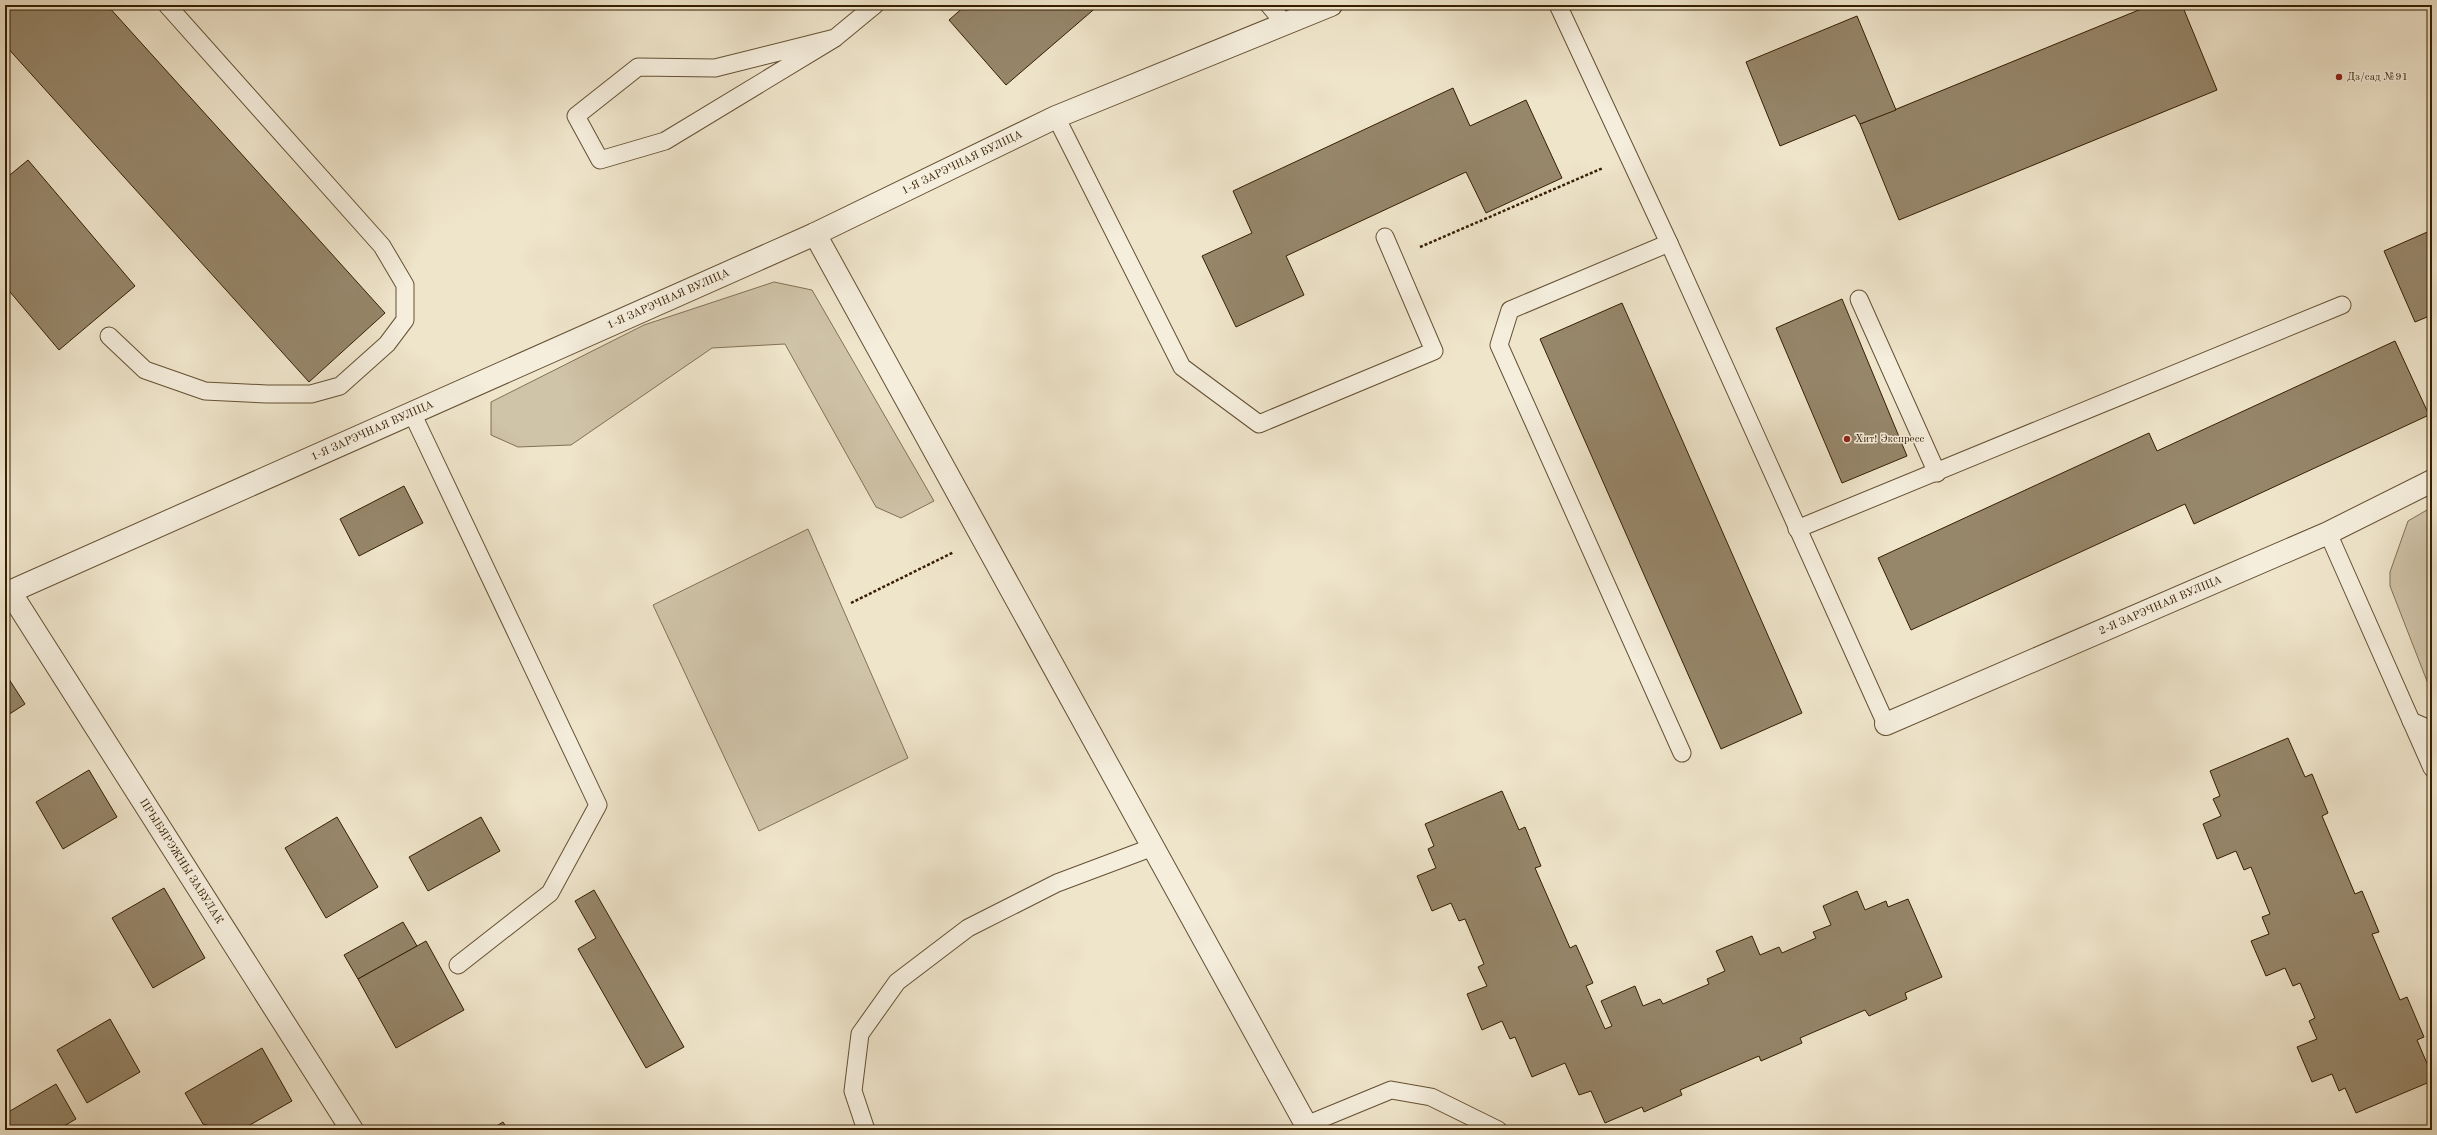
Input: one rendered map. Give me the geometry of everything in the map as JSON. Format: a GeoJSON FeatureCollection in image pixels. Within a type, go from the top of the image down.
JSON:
{"type":"FeatureCollection","features":[{"type":"Feature","properties":{"kind":"street","name":"1-Я ЗАРЭЧНАЯ ВУЛІЦА"},"geometry":{"type":"LineString","coordinates":[[8,593],[815,234],[1056,118],[1331,5]]}},
{"type":"Feature","properties":{"kind":"street"},"geometry":{"type":"LineString","coordinates":[[815,234],[1308,1127]]}},
{"type":"Feature","properties":{"kind":"street","name":"2-Я ЗАРЭЧНАЯ ВУЛІЦА"},"geometry":{"type":"LineString","coordinates":[[1886,724],[2328,533],[2432,481]]}},
{"type":"Feature","properties":{"kind":"street","name":"ПРЫБЯРЭЖНЫ ЗАВУЛАК"},"geometry":{"type":"LineString","coordinates":[[8,593],[352,1130]]}},
{"type":"Feature","properties":{"kind":"lane"},"geometry":{"type":"LineString","coordinates":[[109,336],[145,370],[205,391],[267,394],[311,394],[340,386],[387,344],[405,320],[405,285],[382,246],[167,5]]}},
{"type":"Feature","properties":{"kind":"lane"},"geometry":{"type":"LineString","coordinates":[[836,38],[715,68],[638,67],[576,116],[600,160],[665,141],[836,38],[874,5]]}},
{"type":"Feature","properties":{"kind":"lane"},"geometry":{"type":"LineString","coordinates":[[1269,5],[1285,24]]}},
{"type":"Feature","properties":{"kind":"lane"},"geometry":{"type":"LineString","coordinates":[[1558,5],[1669,243],[1886,724]]}},
{"type":"Feature","properties":{"kind":"lane"},"geometry":{"type":"LineString","coordinates":[[1056,118],[1182,367],[1259,424],[1434,351],[1384,237]]}},
{"type":"Feature","properties":{"kind":"lane"},"geometry":{"type":"LineString","coordinates":[[1669,243],[1510,310],[1499,345],[1682,753]]}},
{"type":"Feature","properties":{"kind":"lane"},"geometry":{"type":"LineString","coordinates":[[1858,299],[1937,473]]}},
{"type":"Feature","properties":{"kind":"lane"},"geometry":{"type":"LineString","coordinates":[[1797,529],[2342,306]]}},
{"type":"Feature","properties":{"kind":"lane"},"geometry":{"type":"LineString","coordinates":[[412,413],[598,805],[550,893],[458,965]]}},
{"type":"Feature","properties":{"kind":"lane"},"geometry":{"type":"LineString","coordinates":[[2328,533],[2432,768]]}},
{"type":"Feature","properties":{"kind":"lane"},"geometry":{"type":"LineString","coordinates":[[2411,721],[2432,730]]}},
{"type":"Feature","properties":{"kind":"lane"},"geometry":{"type":"LineString","coordinates":[[866,1130],[853,1091],[860,1034],[897,982],[968,928],[1057,883],[1153,847]]}},
{"type":"Feature","properties":{"kind":"lane"},"geometry":{"type":"LineString","coordinates":[[1308,1127],[1391,1090],[1431,1097],[1498,1130]]}},
{"type":"Feature","properties":{"kind":"path"},"geometry":{"type":"LineString","coordinates":[[1394,258],[1629,156]]}},
{"type":"Feature","properties":{"kind":"path"},"geometry":{"type":"LineString","coordinates":[[851,603],[983,538]]}},
{"type":"Feature","properties":{"kind":"shaded area"},"geometry":{"type":"Polygon","coordinates":[[[774,282],[812,290],[934,501],[901,518],[876,507],[785,344],[712,348],[571,445],[518,447],[491,435],[491,402],[644,325],[774,282]]]}},
{"type":"Feature","properties":{"kind":"shaded area"},"geometry":{"type":"Polygon","coordinates":[[[2432,507],[2432,694],[2390,586],[2390,572],[2408,521],[2432,507]]]}},
{"type":"Feature","properties":{"kind":"shaded area"},"geometry":{"type":"Polygon","coordinates":[[[808,529],[908,758],[759,831],[653,605],[808,529]]]}},
{"type":"Feature","properties":{"kind":"building"},"geometry":{"type":"Polygon","coordinates":[[[5,5],[107,5],[385,313],[309,382],[5,45],[5,5]]]}},
{"type":"Feature","properties":{"kind":"building"},"geometry":{"type":"Polygon","coordinates":[[[966,5],[1099,5],[1006,85],[949,20],[966,5]]]}},
{"type":"Feature","properties":{"kind":"building"},"geometry":{"type":"Polygon","coordinates":[[[2151,5],[2182,5],[2217,90],[1899,220],[1860,124],[2151,5]]]}},
{"type":"Feature","properties":{"kind":"building"},"geometry":{"type":"Polygon","coordinates":[[[1857,16],[1896,110],[1860,124],[1855,115],[1780,146],[1746,62],[1857,16]]]}},
{"type":"Feature","properties":{"kind":"building"},"geometry":{"type":"Polygon","coordinates":[[[1453,88],[1470,126],[1526,100],[1562,178],[1486,213],[1466,172],[1286,256],[1304,295],[1236,327],[1202,256],[1252,233],[1233,191],[1453,88]]]}},
{"type":"Feature","properties":{"kind":"building"},"geometry":{"type":"Polygon","coordinates":[[[28,160],[135,286],[59,350],[5,286],[5,179],[28,160]]]}},
{"type":"Feature","properties":{"kind":"building"},"geometry":{"type":"Polygon","coordinates":[[[2432,230],[2432,315],[2415,322],[2384,251],[2432,230]]]}},
{"type":"Feature","properties":{"kind":"building"},"geometry":{"type":"Polygon","coordinates":[[[1842,299],[1907,456],[1842,483],[1776,328],[1842,299]]]}},
{"type":"Feature","properties":{"kind":"building"},"geometry":{"type":"Polygon","coordinates":[[[1622,303],[1802,713],[1721,749],[1540,339],[1622,303]]]}},
{"type":"Feature","properties":{"kind":"building"},"geometry":{"type":"Polygon","coordinates":[[[2395,341],[2429,415],[2194,524],[2185,504],[1911,630],[1878,558],[2149,433],[2157,451],[2395,341]]]}},
{"type":"Feature","properties":{"kind":"building"},"geometry":{"type":"Polygon","coordinates":[[[404,486],[423,523],[359,556],[340,519],[404,486]]]}},
{"type":"Feature","properties":{"kind":"building"},"geometry":{"type":"Polygon","coordinates":[[[5,673],[25,704],[5,717],[5,673]]]}},
{"type":"Feature","properties":{"kind":"building"},"geometry":{"type":"Polygon","coordinates":[[[2288,738],[2305,777],[2312,774],[2328,813],[2322,816],[2355,894],[2362,891],[2379,932],[2372,934],[2400,1000],[2407,997],[2424,1037],[2417,1040],[2432,1075],[2432,1081],[2356,1113],[2345,1088],[2339,1091],[2332,1074],[2312,1082],[2297,1047],[2317,1039],[2309,1021],[2315,1018],[2300,983],[2293,986],[2285,968],[2266,976],[2251,941],[2269,934],[2262,917],[2270,914],[2251,867],[2244,870],[2236,851],[2217,859],[2203,824],[2221,816],[2213,799],[2220,796],[2210,771],[2288,738]]]}},
{"type":"Feature","properties":{"kind":"building"},"geometry":{"type":"Polygon","coordinates":[[[89,770],[117,817],[63,849],[36,802],[89,770]]]}},
{"type":"Feature","properties":{"kind":"building"},"geometry":{"type":"Polygon","coordinates":[[[1502,791],[1519,830],[1525,827],[1541,866],[1535,868],[1570,948],[1576,945],[1593,983],[1586,986],[1605,1029],[1612,1026],[1601,1001],[1635,986],[1643,1006],[1660,999],[1663,1004],[1709,984],[1707,979],[1725,971],[1716,951],[1752,936],[1760,955],[1779,947],[1782,953],[1816,938],[1813,932],[1831,925],[1823,906],[1857,891],[1865,910],[1886,901],[1888,907],[1908,899],[1942,977],[1905,993],[1907,999],[1869,1016],[1865,1010],[1800,1038],[1802,1043],[1761,1061],[1759,1056],[1680,1090],[1682,1095],[1644,1112],[1642,1107],[1605,1123],[1591,1091],[1579,1095],[1565,1063],[1532,1077],[1515,1037],[1510,1039],[1502,1021],[1482,1030],[1467,994],[1487,986],[1478,967],[1484,964],[1465,919],[1459,921],[1451,903],[1432,911],[1417,876],[1436,868],[1428,849],[1434,846],[1425,824],[1502,791]]]}},
{"type":"Feature","properties":{"kind":"building"},"geometry":{"type":"Polygon","coordinates":[[[337,817],[378,887],[326,918],[285,848],[337,817]]]}},
{"type":"Feature","properties":{"kind":"building"},"geometry":{"type":"Polygon","coordinates":[[[481,817],[500,851],[428,891],[409,857],[481,817]]]}},
{"type":"Feature","properties":{"kind":"building"},"geometry":{"type":"Polygon","coordinates":[[[164,888],[205,958],[153,988],[112,918],[164,888]]]}},
{"type":"Feature","properties":{"kind":"building"},"geometry":{"type":"Polygon","coordinates":[[[594,890],[684,1047],[646,1068],[578,949],[596,938],[575,901],[594,890]]]}},
{"type":"Feature","properties":{"kind":"building"},"geometry":{"type":"Polygon","coordinates":[[[403,922],[417,946],[358,979],[344,955],[403,922]]]}},
{"type":"Feature","properties":{"kind":"building"},"geometry":{"type":"Polygon","coordinates":[[[426,941],[464,1010],[396,1048],[358,979],[426,941]]]}},
{"type":"Feature","properties":{"kind":"building"},"geometry":{"type":"Polygon","coordinates":[[[110,1019],[140,1072],[87,1103],[57,1050],[110,1019]]]}},
{"type":"Feature","properties":{"kind":"building"},"geometry":{"type":"Polygon","coordinates":[[[262,1048],[292,1101],[241,1130],[228,1130],[203,1124],[185,1093],[262,1048]]]}},
{"type":"Feature","properties":{"kind":"building"},"geometry":{"type":"Polygon","coordinates":[[[56,1084],[76,1119],[57,1130],[11,1130],[5,1119],[5,1114],[56,1084]]]}},
{"type":"Feature","properties":{"kind":"building"},"geometry":{"type":"Polygon","coordinates":[[[503,1122],[508,1130],[490,1130],[503,1122]]]}},
{"type":"Feature","properties":{"kind":"place","name":"Дз/сад №91"},"geometry":{"type":"Point","coordinates":[2339,77]}},
{"type":"Feature","properties":{"kind":"place","name":"Хит! Экспресс"},"geometry":{"type":"Point","coordinates":[1847,439]}}]}
